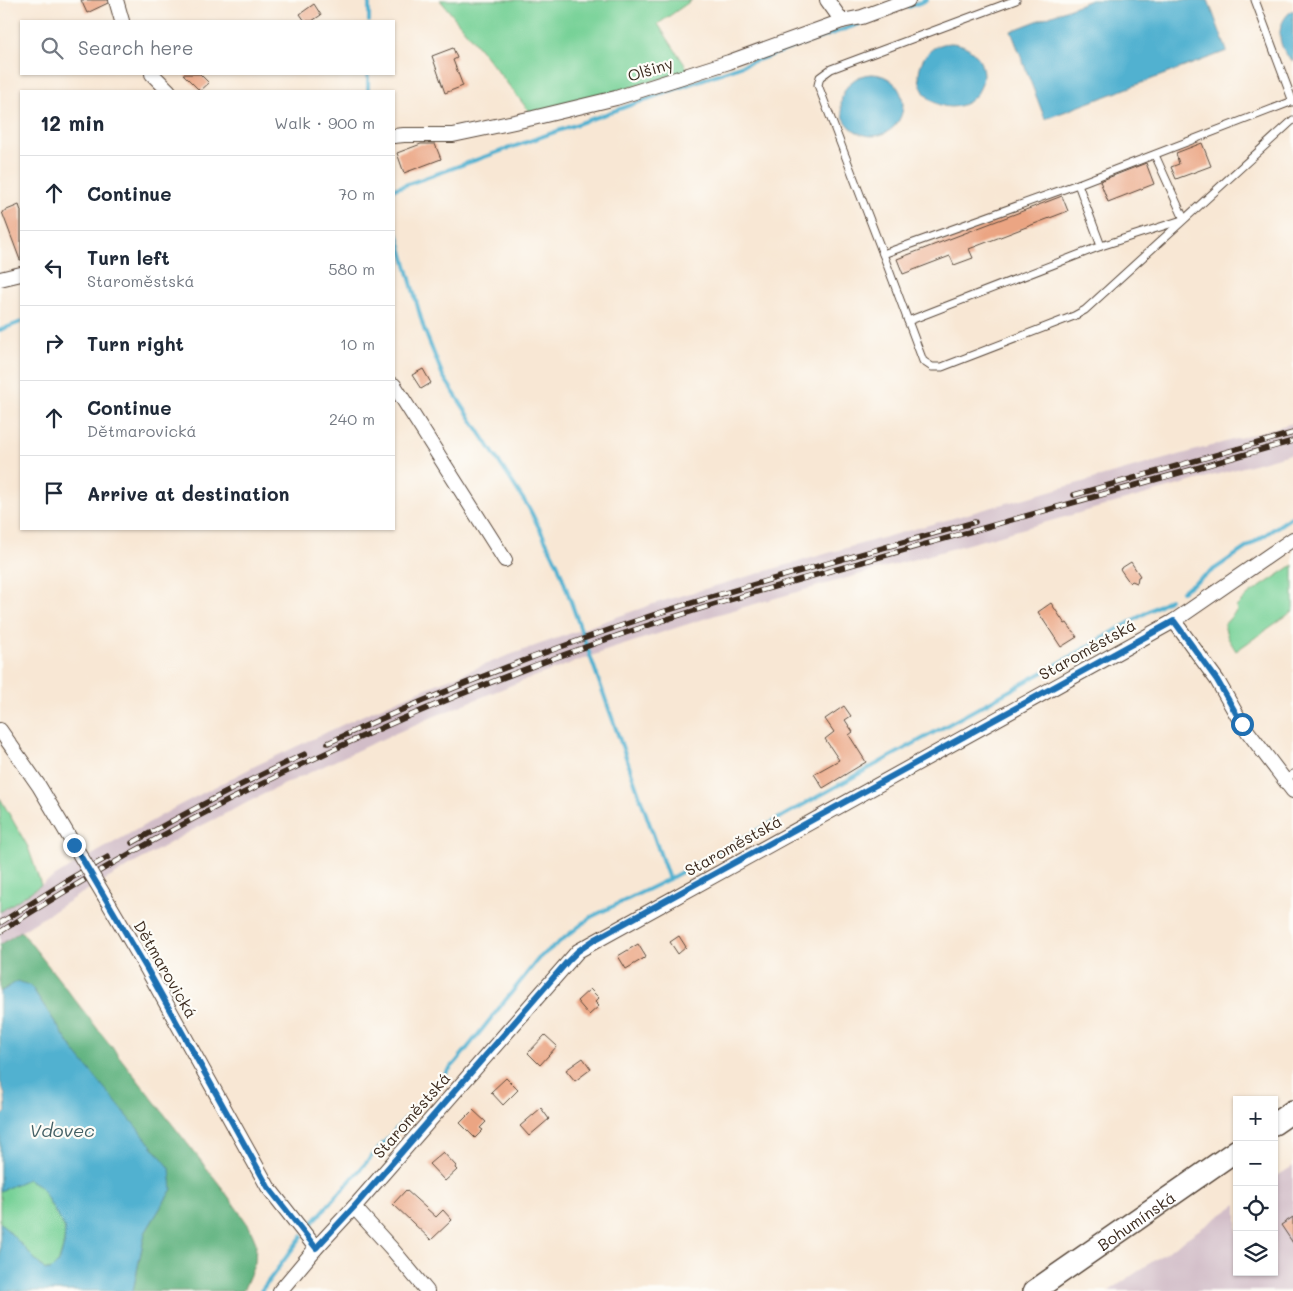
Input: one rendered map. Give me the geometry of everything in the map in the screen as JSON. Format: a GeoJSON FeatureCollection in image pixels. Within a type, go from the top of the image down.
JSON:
{"type":"FeatureCollection","features":[{"type":"Feature","properties":{"kind":"main road"},"geometry":{"type":"LineString","coordinates":[[1278,1121],[1293,1111]]}},
{"type":"Feature","properties":{"kind":"main road","name":"Bohumínská"},"geometry":{"type":"LineString","coordinates":[[1034,1291],[1233,1153]]}},
{"type":"Feature","properties":{"kind":"street"},"geometry":{"type":"LineString","coordinates":[[116,0],[122,20]]}},
{"type":"Feature","properties":{"kind":"street"},"geometry":{"type":"LineString","coordinates":[[827,0],[842,21]]}},
{"type":"Feature","properties":{"kind":"street","name":"Olšiny"},"geometry":{"type":"LineString","coordinates":[[395,136],[453,135],[616,98],[729,62],[842,21],[862,17],[908,0]]}},
{"type":"Feature","properties":{"kind":"street"},"geometry":{"type":"LineString","coordinates":[[153,75],[168,90]]}},
{"type":"Feature","properties":{"kind":"street"},"geometry":{"type":"LineString","coordinates":[[0,279],[20,274]]}},
{"type":"Feature","properties":{"kind":"street"},"geometry":{"type":"LineString","coordinates":[[395,387],[505,560]]}},
{"type":"Feature","properties":{"kind":"street","name":"Staroměstská"},"geometry":{"type":"LineString","coordinates":[[280,1291],[312,1243],[354,1207],[578,951],[1174,621],[1293,539]]}},
{"type":"Feature","properties":{"kind":"street"},"geometry":{"type":"LineString","coordinates":[[1174,621],[1217,680],[1242,724],[1290,782]]}},
{"type":"Feature","properties":{"kind":"street","name":"Dětmarovická"},"geometry":{"type":"LineString","coordinates":[[0,730],[39,786],[105,897],[268,1187],[312,1243]]}},
{"type":"Feature","properties":{"kind":"street"},"geometry":{"type":"LineString","coordinates":[[354,1207],[392,1248],[427,1291]]}},
{"type":"Feature","properties":{"kind":"lane"},"geometry":{"type":"LineString","coordinates":[[1016,0],[831,69],[820,77],[818,85],[884,254],[923,361],[932,367],[942,367],[1074,316],[1085,310],[1293,120]]}},
{"type":"Feature","properties":{"kind":"lane"},"geometry":{"type":"LineString","coordinates":[[884,254],[1078,184],[1293,101],[1255,0]]}},
{"type":"Feature","properties":{"kind":"lane"},"geometry":{"type":"LineString","coordinates":[[1155,154],[1184,219]]}},
{"type":"Feature","properties":{"kind":"lane"},"geometry":{"type":"LineString","coordinates":[[1078,184],[1101,246]]}},
{"type":"Feature","properties":{"kind":"lane"},"geometry":{"type":"LineString","coordinates":[[908,321],[1101,246],[1184,219]]}},
{"type":"Feature","properties":{"kind":"shaded area"},"geometry":{"type":"Polygon","coordinates":[[[1293,423],[1293,453],[719,614],[605,651],[514,684],[371,744],[268,792],[191,831],[77,896],[0,945],[0,910],[62,872],[178,806],[255,766],[424,689],[504,657],[656,603],[1293,423]]]}},
{"type":"Feature","properties":{"kind":"shaded area"},"geometry":{"type":"Polygon","coordinates":[[[1293,1166],[1293,1291],[1109,1291],[1233,1207],[1233,1276],[1278,1276],[1278,1175],[1293,1166]]]}},
{"type":"Feature","properties":{"kind":"green space"},"geometry":{"type":"Polygon","coordinates":[[[440,0],[692,0],[658,24],[689,71],[532,115],[440,0]]]}},
{"type":"Feature","properties":{"kind":"green space"},"geometry":{"type":"Polygon","coordinates":[[[1293,565],[1293,611],[1236,651],[1228,638],[1224,625],[1237,610],[1236,607],[1248,595],[1293,565]]]}},
{"type":"Feature","properties":{"kind":"green space"},"geometry":{"type":"Polygon","coordinates":[[[0,798],[28,847],[41,885],[0,912],[0,798]]]}},
{"type":"Feature","properties":{"kind":"green space"},"geometry":{"type":"Polygon","coordinates":[[[21,931],[223,1189],[249,1226],[256,1243],[255,1263],[243,1291],[133,1291],[145,1233],[172,1189],[74,1051],[31,986],[7,987],[0,992],[0,945],[21,931]]]}},
{"type":"Feature","properties":{"kind":"green space"},"geometry":{"type":"Polygon","coordinates":[[[28,1178],[40,1186],[65,1229],[64,1244],[59,1262],[51,1270],[45,1270],[0,1222],[0,1191],[28,1178]]]}},
{"type":"Feature","properties":{"kind":"water"},"geometry":{"type":"Polygon","coordinates":[[[1091,0],[1208,0],[1227,51],[1045,119],[1011,31],[1091,0]]]}},
{"type":"Feature","properties":{"kind":"water"},"geometry":{"type":"Polygon","coordinates":[[[1293,10],[1293,61],[1283,49],[1280,35],[1283,21],[1293,10]]]}},
{"type":"Feature","properties":{"kind":"water"},"geometry":{"type":"Polygon","coordinates":[[[951,43],[969,49],[977,57],[983,75],[977,93],[969,101],[951,107],[933,101],[925,93],[919,75],[925,57],[933,49],[951,43]]]}},
{"type":"Feature","properties":{"kind":"water"},"geometry":{"type":"Polygon","coordinates":[[[866,74],[878,74],[894,83],[901,93],[903,105],[901,117],[894,127],[878,136],[866,136],[855,131],[846,122],[841,111],[841,99],[846,88],[855,79],[866,74]]]}},
{"type":"Feature","properties":{"kind":"water","name":"Vdovec"},"geometry":{"type":"Polygon","coordinates":[[[18,981],[31,986],[74,1051],[170,1168],[172,1189],[145,1233],[133,1291],[0,1291],[0,1222],[45,1270],[51,1270],[59,1262],[64,1244],[65,1229],[40,1186],[28,1179],[0,1191],[0,1118],[6,1112],[5,1095],[0,1081],[0,992],[18,981]]]}},
{"type":"Feature","properties":{"kind":"building"},"geometry":{"type":"Polygon","coordinates":[[[81,0],[107,0],[108,3],[87,13],[81,0]]]}},
{"type":"Feature","properties":{"kind":"building"},"geometry":{"type":"Polygon","coordinates":[[[314,4],[321,15],[314,20],[304,20],[300,14],[314,4]]]}},
{"type":"Feature","properties":{"kind":"building"},"geometry":{"type":"Polygon","coordinates":[[[453,48],[457,58],[453,60],[463,86],[445,93],[432,56],[453,48]]]}},
{"type":"Feature","properties":{"kind":"building"},"geometry":{"type":"Polygon","coordinates":[[[184,75],[201,75],[209,83],[199,90],[184,75]]]}},
{"type":"Feature","properties":{"kind":"building"},"geometry":{"type":"Polygon","coordinates":[[[1202,143],[1211,166],[1176,179],[1171,167],[1179,164],[1176,153],[1202,143]]]}},
{"type":"Feature","properties":{"kind":"building"},"geometry":{"type":"Polygon","coordinates":[[[421,144],[435,144],[441,159],[404,173],[397,153],[421,144]]]}},
{"type":"Feature","properties":{"kind":"building"},"geometry":{"type":"Polygon","coordinates":[[[1146,163],[1154,184],[1108,202],[1100,181],[1146,163]]]}},
{"type":"Feature","properties":{"kind":"building"},"geometry":{"type":"Polygon","coordinates":[[[1062,196],[1068,211],[969,249],[973,258],[954,265],[950,256],[903,274],[897,259],[1062,196]]]}},
{"type":"Feature","properties":{"kind":"building"},"geometry":{"type":"Polygon","coordinates":[[[19,205],[20,260],[2,212],[19,205]]]}},
{"type":"Feature","properties":{"kind":"building"},"geometry":{"type":"Polygon","coordinates":[[[423,369],[431,383],[421,389],[412,375],[423,369]]]}},
{"type":"Feature","properties":{"kind":"building"},"geometry":{"type":"Polygon","coordinates":[[[1131,562],[1140,576],[1137,583],[1132,581],[1130,583],[1120,569],[1131,562]]]}},
{"type":"Feature","properties":{"kind":"building"},"geometry":{"type":"Polygon","coordinates":[[[1051,603],[1065,624],[1067,623],[1077,637],[1061,647],[1038,612],[1051,603]]]}},
{"type":"Feature","properties":{"kind":"building"},"geometry":{"type":"Polygon","coordinates":[[[844,706],[851,716],[845,720],[853,732],[849,735],[866,762],[823,788],[814,774],[839,760],[825,739],[834,732],[825,719],[844,706]]]}},
{"type":"Feature","properties":{"kind":"building"},"geometry":{"type":"Polygon","coordinates":[[[679,936],[686,947],[678,954],[670,942],[679,936]]]}},
{"type":"Feature","properties":{"kind":"building"},"geometry":{"type":"Polygon","coordinates":[[[638,944],[646,957],[626,969],[618,956],[638,944]]]}},
{"type":"Feature","properties":{"kind":"building"},"geometry":{"type":"Polygon","coordinates":[[[590,989],[599,998],[595,1002],[599,1006],[589,1015],[577,1001],[590,989]]]}},
{"type":"Feature","properties":{"kind":"building"},"geometry":{"type":"Polygon","coordinates":[[[545,1035],[557,1046],[540,1065],[528,1053],[545,1035]]]}},
{"type":"Feature","properties":{"kind":"building"},"geometry":{"type":"Polygon","coordinates":[[[583,1058],[591,1069],[575,1081],[566,1070],[583,1058]]]}},
{"type":"Feature","properties":{"kind":"building"},"geometry":{"type":"Polygon","coordinates":[[[506,1078],[518,1090],[503,1105],[491,1092],[506,1078]]]}},
{"type":"Feature","properties":{"kind":"building"},"geometry":{"type":"Polygon","coordinates":[[[541,1108],[549,1119],[529,1136],[520,1126],[541,1108]]]}},
{"type":"Feature","properties":{"kind":"building"},"geometry":{"type":"Polygon","coordinates":[[[473,1110],[486,1122],[480,1128],[483,1130],[475,1138],[460,1123],[473,1110]]]}},
{"type":"Feature","properties":{"kind":"building"},"geometry":{"type":"Polygon","coordinates":[[[443,1152],[456,1166],[457,1170],[445,1181],[429,1164],[443,1152]]]}},
{"type":"Feature","properties":{"kind":"building"},"geometry":{"type":"Polygon","coordinates":[[[406,1190],[436,1217],[443,1210],[452,1220],[431,1240],[393,1204],[406,1190]]]}},
{"type":"Feature","properties":{"kind":"building"},"geometry":{"type":"Polygon","coordinates":[[[1293,1217],[1293,1243],[1281,1225],[1293,1217]]]}},
{"type":"Feature","properties":{"kind":"waterway"},"geometry":{"type":"LineString","coordinates":[[369,0],[369,20]]}},
{"type":"Feature","properties":{"kind":"waterway"},"geometry":{"type":"LineString","coordinates":[[908,7],[927,0]]}},
{"type":"Feature","properties":{"kind":"waterway"},"geometry":{"type":"LineString","coordinates":[[395,189],[859,24]]}},
{"type":"Feature","properties":{"kind":"waterway"},"geometry":{"type":"LineString","coordinates":[[368,75],[368,90]]}},
{"type":"Feature","properties":{"kind":"waterway"},"geometry":{"type":"LineString","coordinates":[[395,226],[424,329],[443,376],[529,508],[558,565],[669,879]]}},
{"type":"Feature","properties":{"kind":"waterway"},"geometry":{"type":"LineString","coordinates":[[0,330],[20,322]]}},
{"type":"Feature","properties":{"kind":"waterway"},"geometry":{"type":"LineString","coordinates":[[1182,591],[1293,516]]}},
{"type":"Feature","properties":{"kind":"waterway"},"geometry":{"type":"LineString","coordinates":[[306,1230],[457,1061],[539,958],[591,917],[669,879],[1054,666],[1170,599]]}},
{"type":"Feature","properties":{"kind":"waterway"},"geometry":{"type":"LineString","coordinates":[[261,1291],[302,1236]]}},
{"type":"Feature","properties":{"kind":"railway"},"geometry":{"type":"LineString","coordinates":[[1074,495],[1293,433]]}},
{"type":"Feature","properties":{"kind":"railway"},"geometry":{"type":"LineString","coordinates":[[0,932],[71,888],[217,806],[368,734],[523,670],[602,641],[735,598],[1293,441]]}},
{"type":"Feature","properties":{"kind":"railway"},"geometry":{"type":"LineString","coordinates":[[328,743],[450,690],[533,657],[617,627],[737,589],[975,522]]}},
{"type":"Feature","properties":{"kind":"railway"},"geometry":{"type":"LineString","coordinates":[[132,843],[175,819],[305,754]]}},
{"type":"Feature","properties":{"kind":"railway"},"geometry":{"type":"LineString","coordinates":[[0,923],[108,857]]}},
{"type":"Feature","properties":{"kind":"route"},"geometry":{"type":"LineString","coordinates":[[74,845],[147,969],[268,1187],[316,1248],[354,1207],[567,962],[578,951],[594,940],[1174,621],[1217,680],[1242,724]]}}]}
